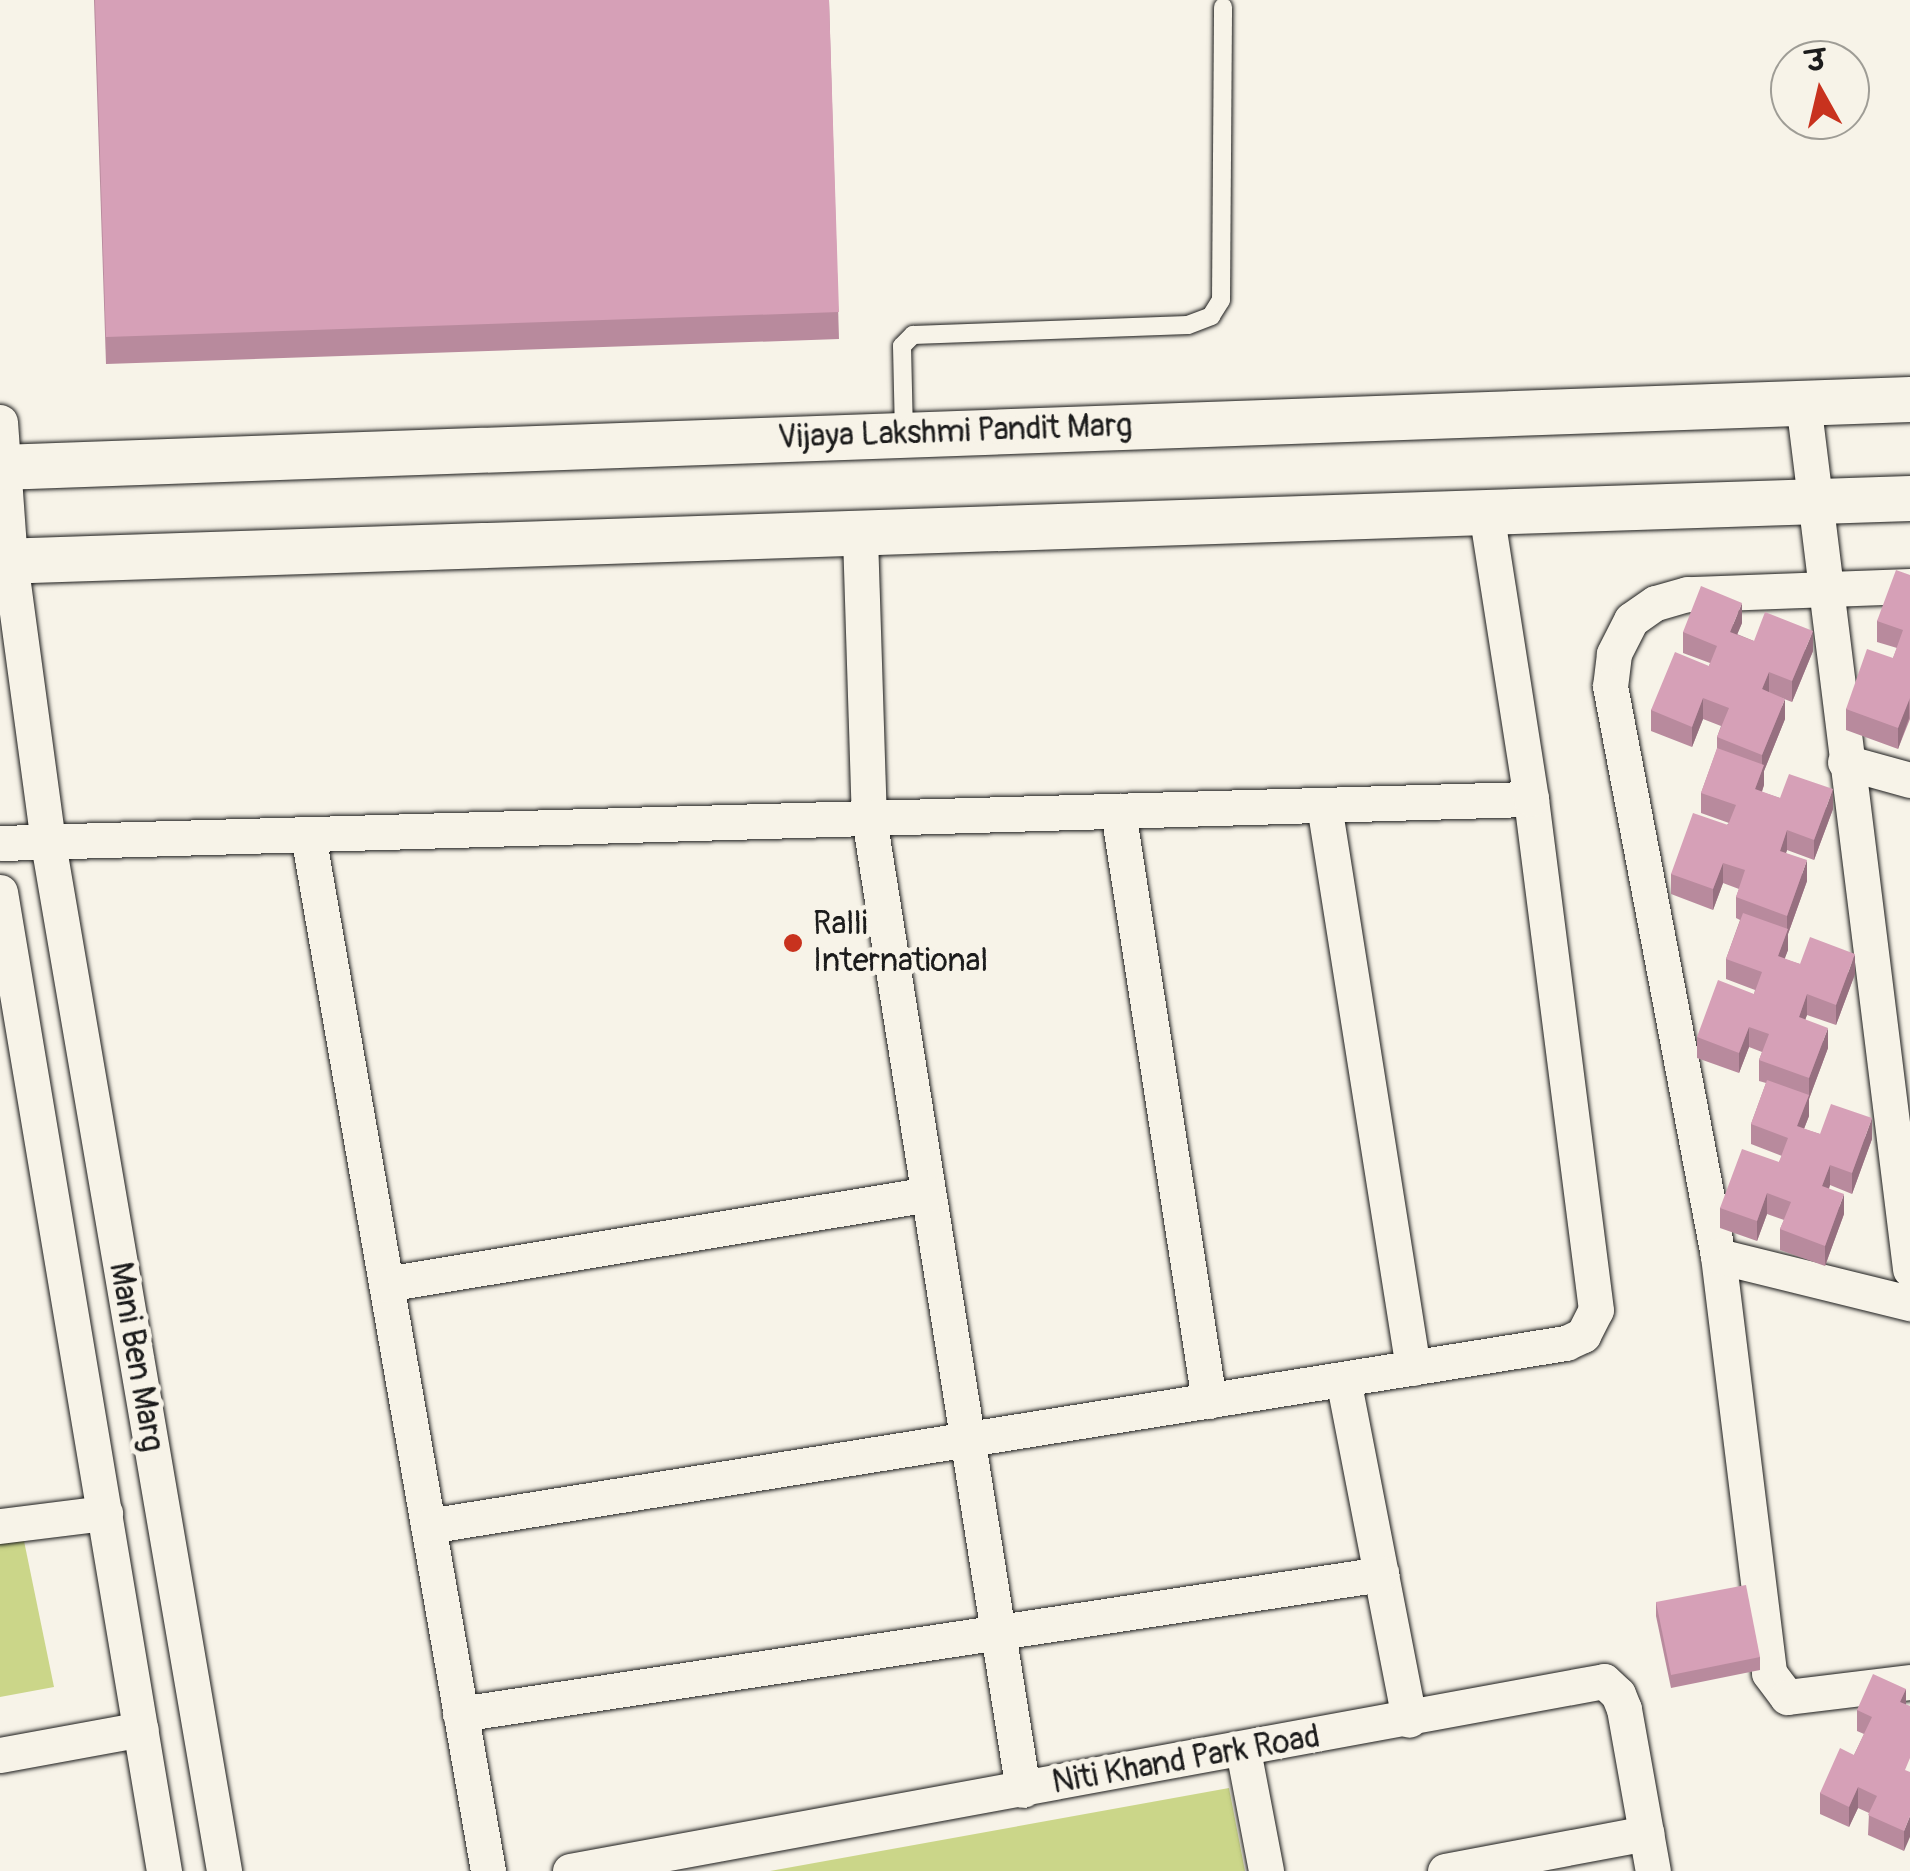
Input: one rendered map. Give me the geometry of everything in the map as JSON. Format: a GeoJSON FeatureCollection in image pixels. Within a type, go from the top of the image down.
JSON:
{"type":"FeatureCollection","features":[{"type":"Feature","properties":{"kind":"street","name":"Vijaya Lakshmi Pandit Marg"},"geometry":{"type":"LineString","coordinates":[[3,466],[1910,398]]}},
{"type":"Feature","properties":{"kind":"street"},"geometry":{"type":"LineString","coordinates":[[1803,402],[1910,1269]]}},
{"type":"Feature","properties":{"kind":"street","name":"Mani Ben Marg"},"geometry":{"type":"LineString","coordinates":[[0,422],[5,561],[48,842],[224,1871]]}},
{"type":"Feature","properties":{"kind":"street"},"geometry":{"type":"LineString","coordinates":[[5,561],[860,536],[1910,498]]}},
{"type":"Feature","properties":{"kind":"street"},"geometry":{"type":"LineString","coordinates":[[428,1526],[1566,1344],[1584,1335],[1596,1310],[1531,799],[1486,513]]}},
{"type":"Feature","properties":{"kind":"street"},"geometry":{"type":"LineString","coordinates":[[860,536],[870,818],[1023,1790]]}},
{"type":"Feature","properties":{"kind":"street"},"geometry":{"type":"LineString","coordinates":[[1910,586],[1687,594],[1656,603],[1631,620],[1614,654],[1610,686],[1718,1256],[1769,1672],[1786,1697],[1910,1682]]}},
{"type":"Feature","properties":{"kind":"street"},"geometry":{"type":"LineString","coordinates":[[1846,762],[1910,780]]}},
{"type":"Feature","properties":{"kind":"street"},"geometry":{"type":"LineString","coordinates":[[0,844],[1531,799]]}},
{"type":"Feature","properties":{"kind":"street"},"geometry":{"type":"LineString","coordinates":[[1324,805],[1413,1368]]}},
{"type":"Feature","properties":{"kind":"street"},"geometry":{"type":"LineString","coordinates":[[1118,811],[1208,1401]]}},
{"type":"Feature","properties":{"kind":"street"},"geometry":{"type":"LineString","coordinates":[[308,835],[488,1871]]}},
{"type":"Feature","properties":{"kind":"street","name":"Mani Ben Marg"},"geometry":{"type":"LineString","coordinates":[[0,892],[164,1871]]}},
{"type":"Feature","properties":{"kind":"street"},"geometry":{"type":"LineString","coordinates":[[386,1284],[929,1194]]}},
{"type":"Feature","properties":{"kind":"street"},"geometry":{"type":"LineString","coordinates":[[1718,1256],[1910,1303]]}},
{"type":"Feature","properties":{"kind":"street"},"geometry":{"type":"LineString","coordinates":[[1343,1380],[1409,1720]]}},
{"type":"Feature","properties":{"kind":"street"},"geometry":{"type":"LineString","coordinates":[[0,1526],[105,1513]]}},
{"type":"Feature","properties":{"kind":"street"},"geometry":{"type":"LineString","coordinates":[[460,1714],[1381,1574]]}},
{"type":"Feature","properties":{"kind":"street","name":"Niti Khand Park Road"},"geometry":{"type":"LineString","coordinates":[[570,1871],[695,1860],[1023,1790],[1604,1681],[1618,1694],[1624,1709],[1653,1871]]}},
{"type":"Feature","properties":{"kind":"street"},"geometry":{"type":"LineString","coordinates":[[0,1755],[141,1729]]}},
{"type":"Feature","properties":{"kind":"street"},"geometry":{"type":"LineString","coordinates":[[1243,1750],[1266,1871]]}},
{"type":"Feature","properties":{"kind":"street"},"geometry":{"type":"LineString","coordinates":[[1445,1871],[1646,1832]]}},
{"type":"Feature","properties":{"kind":"lane"},"geometry":{"type":"LineString","coordinates":[[904,434],[902,346],[913,336],[1188,324],[1211,316],[1222,300],[1222,6]]}},
{"type":"Feature","properties":{"kind":"green space"},"geometry":{"type":"Polygon","coordinates":[[[23,1536],[54,1687],[0,1697],[0,1539],[23,1536]]]}},
{"type":"Feature","properties":{"kind":"green space"},"geometry":{"type":"Polygon","coordinates":[[[1229,1788],[1245,1871],[770,1871],[1229,1788]]]}},
{"type":"Feature","properties":{"kind":"building"},"geometry":{"type":"Polygon","coordinates":[[[95,0],[829,0],[839,312],[106,337],[95,0]]]}},
{"type":"Feature","properties":{"kind":"building"},"geometry":{"type":"Polygon","coordinates":[[[1896,570],[1910,575],[1910,698],[1898,728],[1846,709],[1867,649],[1893,658],[1903,630],[1877,621],[1896,570]]]}},
{"type":"Feature","properties":{"kind":"building"},"geometry":{"type":"Polygon","coordinates":[[[1701,586],[1742,603],[1730,632],[1754,641],[1765,612],[1813,631],[1792,681],[1769,672],[1762,689],[1785,699],[1762,755],[1717,737],[1729,708],[1703,698],[1692,727],[1651,710],[1675,652],[1709,666],[1717,646],[1683,632],[1701,586]]]}},
{"type":"Feature","properties":{"kind":"building"},"geometry":{"type":"Polygon","coordinates":[[[1717,748],[1764,765],[1755,789],[1780,798],[1789,774],[1833,789],[1814,840],[1787,830],[1780,851],[1807,860],[1787,916],[1736,897],[1745,870],[1723,863],[1713,889],[1671,874],[1693,813],[1728,825],[1736,805],[1701,793],[1717,748]]]}},
{"type":"Feature","properties":{"kind":"building"},"geometry":{"type":"Polygon","coordinates":[[[1743,913],[1788,929],[1778,956],[1800,964],[1810,937],[1855,954],[1836,1005],[1807,994],[1799,1017],[1828,1028],[1809,1078],[1759,1060],[1769,1034],[1749,1027],[1739,1053],[1697,1037],[1718,980],[1754,994],[1762,972],[1726,959],[1743,913]]]}},
{"type":"Feature","properties":{"kind":"building"},"geometry":{"type":"Polygon","coordinates":[[[1767,1080],[1809,1095],[1797,1126],[1820,1134],[1831,1104],[1872,1118],[1852,1173],[1830,1165],[1822,1186],[1844,1194],[1825,1246],[1780,1229],[1791,1202],[1767,1193],[1757,1221],[1720,1208],[1742,1149],[1779,1162],[1788,1138],[1751,1124],[1767,1080]]]}},
{"type":"Feature","properties":{"kind":"building"},"geometry":{"type":"Polygon","coordinates":[[[1746,1585],[1760,1657],[1671,1675],[1656,1602],[1746,1585]]]}},
{"type":"Feature","properties":{"kind":"building"},"geometry":{"type":"Polygon","coordinates":[[[1873,1674],[1906,1689],[1900,1702],[1910,1706],[1910,1758],[1905,1770],[1910,1772],[1910,1816],[1904,1831],[1868,1815],[1877,1796],[1858,1787],[1849,1807],[1820,1793],[1840,1748],[1854,1755],[1872,1717],[1857,1710],[1873,1674]]]}},
{"type":"Feature","properties":{"kind":"place","name":"Ralli International"},"geometry":{"type":"Point","coordinates":[793,943]}}]}
